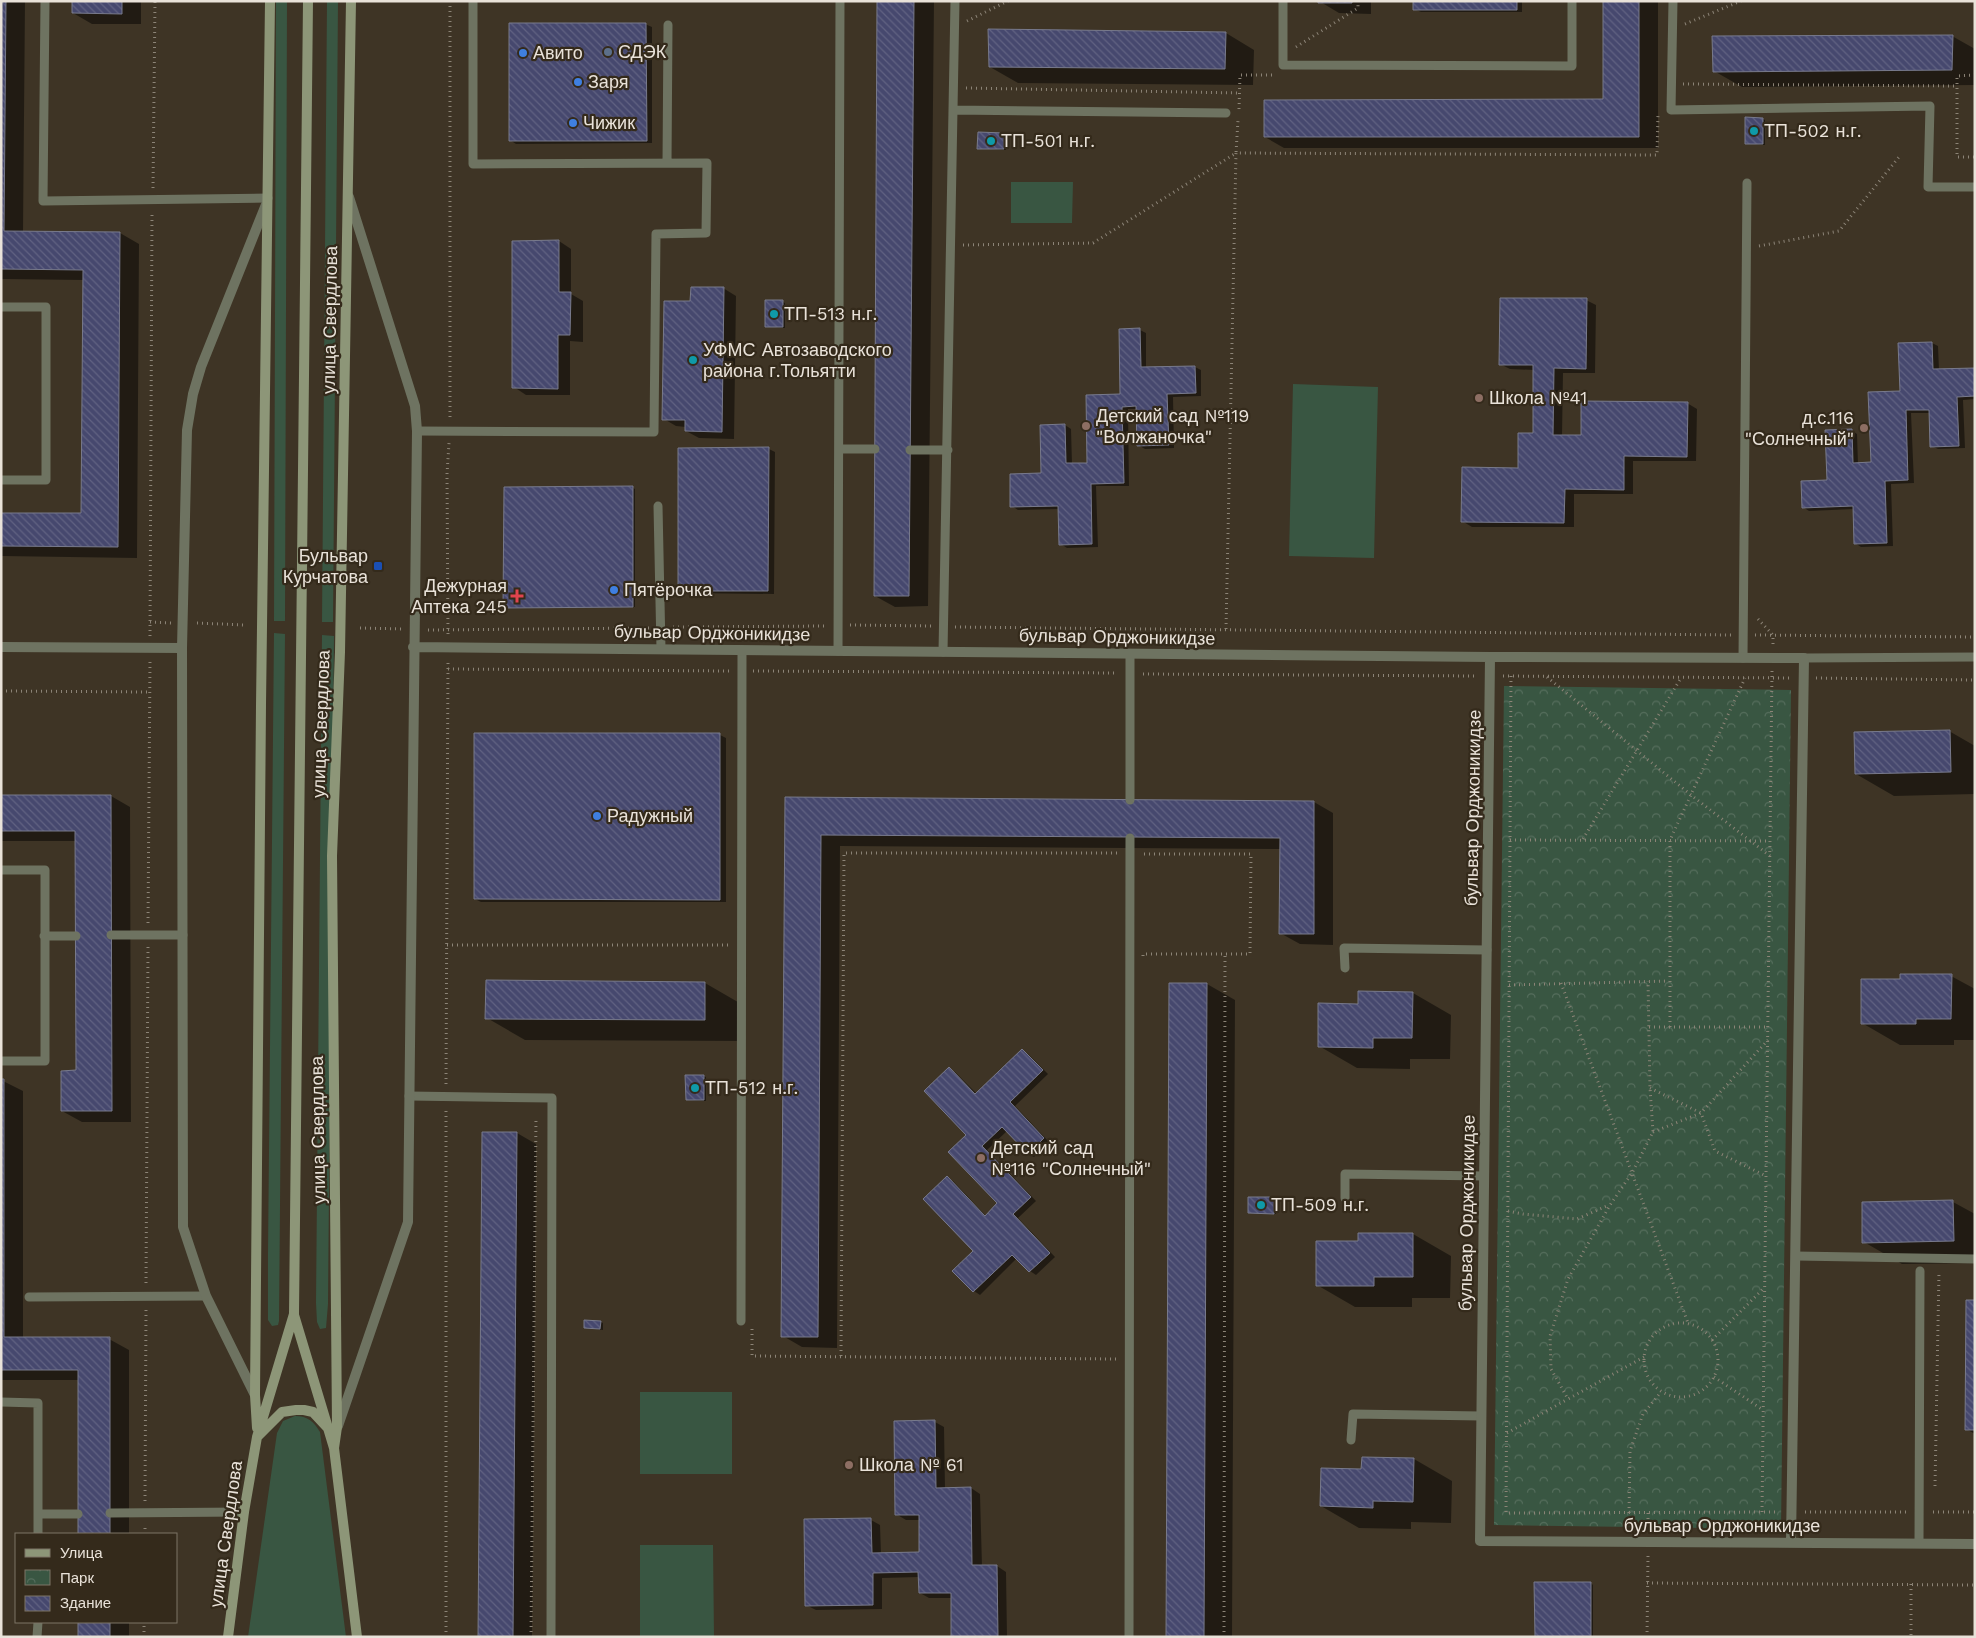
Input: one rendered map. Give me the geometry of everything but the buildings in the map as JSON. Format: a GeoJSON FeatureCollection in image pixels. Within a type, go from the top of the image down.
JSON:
{"type":"FeatureCollection","features":[{"type":"Feature","properties":{"kind":"main road","name":"улица Свердлова"},"geometry":{"type":"LineString","coordinates":[[257,1436],[255,1395],[261,714],[270,1]]}},
{"type":"Feature","properties":{"kind":"main road","name":"улица Свердлова"},"geometry":{"type":"LineString","coordinates":[[228,1637],[244,1512],[257,1436],[294,1314],[308,1]]}},
{"type":"Feature","properties":{"kind":"main road","name":"улица Свердлова"},"geometry":{"type":"LineString","coordinates":[[351,1],[339,698],[332,856],[333,1428],[357,1637]]}},
{"type":"Feature","properties":{"kind":"main road","name":"улица Свердлова"},"geometry":{"type":"LineString","coordinates":[[294,1314],[333,1428]]}},
{"type":"Feature","properties":{"kind":"main road"},"geometry":{"type":"LineString","coordinates":[[257,1436],[282,1412],[296,1410],[313,1412],[333,1428]]}},
{"type":"Feature","properties":{"kind":"street"},"geometry":{"type":"LineString","coordinates":[[333,1428],[408,1222],[413,647],[417,431],[415,406],[349,197]]}},
{"type":"Feature","properties":{"kind":"street"},"geometry":{"type":"LineString","coordinates":[[255,1395],[206,1296],[183,1227],[182,648],[187,430],[193,394],[201,367],[268,198]]}},
{"type":"Feature","properties":{"kind":"street"},"geometry":{"type":"LineString","coordinates":[[1,646],[182,648]]}},
{"type":"Feature","properties":{"kind":"street","name":"бульвар Орджоникидзе"},"geometry":{"type":"LineString","coordinates":[[413,647],[1490,657],[1480,1541],[1975,1544]]}},
{"type":"Feature","properties":{"kind":"street"},"geometry":{"type":"LineString","coordinates":[[1490,657],[1804,658],[1792,1543]]}},
{"type":"Feature","properties":{"kind":"lane"},"geometry":{"type":"LineString","coordinates":[[45,1],[43,201],[268,198]]}},
{"type":"Feature","properties":{"kind":"lane"},"geometry":{"type":"LineString","coordinates":[[417,431],[654,432],[656,234],[706,233],[707,163],[473,164],[473,1]]}},
{"type":"Feature","properties":{"kind":"lane"},"geometry":{"type":"LineString","coordinates":[[838,651],[840,1]]}},
{"type":"Feature","properties":{"kind":"lane"},"geometry":{"type":"LineString","coordinates":[[943,652],[955,1]]}},
{"type":"Feature","properties":{"kind":"lane"},"geometry":{"type":"LineString","coordinates":[[1283,1],[1283,65],[1572,66],[1572,1]]}},
{"type":"Feature","properties":{"kind":"lane"},"geometry":{"type":"LineString","coordinates":[[1673,1],[1671,110],[1930,106],[1928,187],[1975,187]]}},
{"type":"Feature","properties":{"kind":"lane"},"geometry":{"type":"LineString","coordinates":[[668,25],[668,163]]}},
{"type":"Feature","properties":{"kind":"lane"},"geometry":{"type":"LineString","coordinates":[[953,110],[1226,113]]}},
{"type":"Feature","properties":{"kind":"lane"},"geometry":{"type":"LineString","coordinates":[[1743,658],[1747,183]]}},
{"type":"Feature","properties":{"kind":"lane"},"geometry":{"type":"LineString","coordinates":[[1,307],[46,307],[46,480],[1,480]]}},
{"type":"Feature","properties":{"kind":"lane"},"geometry":{"type":"LineString","coordinates":[[839,449],[875,449]]}},
{"type":"Feature","properties":{"kind":"lane"},"geometry":{"type":"LineString","coordinates":[[910,450],[948,450]]}},
{"type":"Feature","properties":{"kind":"lane"},"geometry":{"type":"LineString","coordinates":[[658,506],[661,649]]}},
{"type":"Feature","properties":{"kind":"lane"},"geometry":{"type":"LineString","coordinates":[[741,1321],[742,650]]}},
{"type":"Feature","properties":{"kind":"lane"},"geometry":{"type":"LineString","coordinates":[[1130,654],[1130,800]]}},
{"type":"Feature","properties":{"kind":"lane"},"geometry":{"type":"LineString","coordinates":[[1804,658],[1975,657]]}},
{"type":"Feature","properties":{"kind":"lane"},"geometry":{"type":"LineString","coordinates":[[1129,1637],[1130,838]]}},
{"type":"Feature","properties":{"kind":"lane"},"geometry":{"type":"LineString","coordinates":[[1,870],[45,870],[45,1060],[1,1061]]}},
{"type":"Feature","properties":{"kind":"lane"},"geometry":{"type":"LineString","coordinates":[[111,935],[183,935]]}},
{"type":"Feature","properties":{"kind":"lane"},"geometry":{"type":"LineString","coordinates":[[44,936],[76,936]]}},
{"type":"Feature","properties":{"kind":"lane"},"geometry":{"type":"LineString","coordinates":[[1345,968],[1344,948],[1487,950]]}},
{"type":"Feature","properties":{"kind":"lane"},"geometry":{"type":"LineString","coordinates":[[409,1096],[552,1098],[551,1637]]}},
{"type":"Feature","properties":{"kind":"lane"},"geometry":{"type":"LineString","coordinates":[[1345,1198],[1345,1174],[1484,1176]]}},
{"type":"Feature","properties":{"kind":"lane"},"geometry":{"type":"LineString","coordinates":[[1796,1256],[1975,1259]]}},
{"type":"Feature","properties":{"kind":"lane"},"geometry":{"type":"LineString","coordinates":[[1919,1543],[1920,1271]]}},
{"type":"Feature","properties":{"kind":"lane"},"geometry":{"type":"LineString","coordinates":[[29,1297],[206,1296]]}},
{"type":"Feature","properties":{"kind":"lane"},"geometry":{"type":"LineString","coordinates":[[1,1402],[38,1403],[38,1533]]}},
{"type":"Feature","properties":{"kind":"lane"},"geometry":{"type":"LineString","coordinates":[[1351,1440],[1352,1414],[1481,1416]]}},
{"type":"Feature","properties":{"kind":"lane"},"geometry":{"type":"LineString","coordinates":[[110,1513],[244,1512]]}},
{"type":"Feature","properties":{"kind":"lane"},"geometry":{"type":"LineString","coordinates":[[38,1514],[78,1514]]}},
{"type":"Feature","properties":{"kind":"lane"},"geometry":{"type":"LineString","coordinates":[[38,1623],[38,1637]]}},
{"type":"Feature","properties":{"kind":"path"},"geometry":{"type":"LineString","coordinates":[[144,1533],[155,1]]}},
{"type":"Feature","properties":{"kind":"path"},"geometry":{"type":"LineString","coordinates":[[446,1637],[447,474],[450,431],[450,1]]}},
{"type":"Feature","properties":{"kind":"path"},"geometry":{"type":"LineString","coordinates":[[954,28],[1008,1]]}},
{"type":"Feature","properties":{"kind":"path"},"geometry":{"type":"LineString","coordinates":[[1294,48],[1358,8],[1358,1]]}},
{"type":"Feature","properties":{"kind":"path"},"geometry":{"type":"LineString","coordinates":[[1673,29],[1741,1]]}},
{"type":"Feature","properties":{"kind":"path"},"geometry":{"type":"LineString","coordinates":[[1975,75],[1957,76],[1956,157],[1975,157]]}},
{"type":"Feature","properties":{"kind":"path"},"geometry":{"type":"LineString","coordinates":[[1672,83],[1958,86]]}},
{"type":"Feature","properties":{"kind":"path"},"geometry":{"type":"LineString","coordinates":[[953,88],[1240,93]]}},
{"type":"Feature","properties":{"kind":"path"},"geometry":{"type":"LineString","coordinates":[[951,245],[1093,243],[1236,153],[1657,155],[1658,110]]}},
{"type":"Feature","properties":{"kind":"path"},"geometry":{"type":"LineString","coordinates":[[1226,629],[1236,153]]}},
{"type":"Feature","properties":{"kind":"path"},"geometry":{"type":"LineString","coordinates":[[1751,247],[1839,231],[1900,157]]}},
{"type":"Feature","properties":{"kind":"path"},"geometry":{"type":"LineString","coordinates":[[668,628],[944,626],[1975,637]]}},
{"type":"Feature","properties":{"kind":"path"},"geometry":{"type":"LineString","coordinates":[[448,630],[658,628]]}},
{"type":"Feature","properties":{"kind":"path"},"geometry":{"type":"LineString","coordinates":[[1762,1512],[1773,635]]}},
{"type":"Feature","properties":{"kind":"path"},"geometry":{"type":"LineString","coordinates":[[1511,676],[1506,1513],[1975,1512]]}},
{"type":"Feature","properties":{"kind":"path"},"geometry":{"type":"LineString","coordinates":[[1546,677],[1770,856]]}},
{"type":"Feature","properties":{"kind":"path"},"geometry":{"type":"LineString","coordinates":[[1582,840],[1681,678]]}},
{"type":"Feature","properties":{"kind":"path"},"geometry":{"type":"LineString","coordinates":[[1670,1027],[1670,840],[1745,678]]}},
{"type":"Feature","properties":{"kind":"path"},"geometry":{"type":"LineString","coordinates":[[1816,678],[1975,680]]}},
{"type":"Feature","properties":{"kind":"path"},"geometry":{"type":"LineString","coordinates":[[1,691],[149,692]]}},
{"type":"Feature","properties":{"kind":"path"},"geometry":{"type":"LineString","coordinates":[[1510,840],[1770,841]]}},
{"type":"Feature","properties":{"kind":"path"},"geometry":{"type":"LineString","coordinates":[[841,1356],[844,853],[1251,854],[1250,954],[1143,954]]}},
{"type":"Feature","properties":{"kind":"path"},"geometry":{"type":"LineString","coordinates":[[447,945],[735,945]]}},
{"type":"Feature","properties":{"kind":"path"},"geometry":{"type":"LineString","coordinates":[[1224,1637],[1225,954]]}},
{"type":"Feature","properties":{"kind":"path"},"geometry":{"type":"LineString","coordinates":[[1568,1399],[1552,1369],[1550,1336],[1568,1279],[1610,1205],[1632,1173],[1653,1132],[1650,1088],[1648,981]]}},
{"type":"Feature","properties":{"kind":"path"},"geometry":{"type":"LineString","coordinates":[[1509,984],[1669,981]]}},
{"type":"Feature","properties":{"kind":"path"},"geometry":{"type":"LineString","coordinates":[[1561,983],[1688,1324]]}},
{"type":"Feature","properties":{"kind":"path"},"geometry":{"type":"LineString","coordinates":[[1649,1027],[1768,1027]]}},
{"type":"Feature","properties":{"kind":"path"},"geometry":{"type":"LineString","coordinates":[[1653,1132],[1701,1113],[1768,1040]]}},
{"type":"Feature","properties":{"kind":"path"},"geometry":{"type":"LineString","coordinates":[[1650,1088],[1701,1113],[1716,1151],[1766,1176]]}},
{"type":"Feature","properties":{"kind":"path"},"geometry":{"type":"LineString","coordinates":[[531,1637],[536,1117]]}},
{"type":"Feature","properties":{"kind":"path"},"geometry":{"type":"LineString","coordinates":[[1508,1211],[1577,1218],[1610,1205]]}},
{"type":"Feature","properties":{"kind":"path"},"geometry":{"type":"LineString","coordinates":[[1935,1493],[1938,1271],[1947,1271]]}},
{"type":"Feature","properties":{"kind":"path"},"geometry":{"type":"LineString","coordinates":[[1712,1340],[1765,1286]]}},
{"type":"Feature","properties":{"kind":"path"},"geometry":{"type":"LineString","coordinates":[[1688,1324],[1701,1330],[1712,1340],[1717,1352],[1717,1364],[1714,1376],[1697,1394],[1673,1396],[1661,1392],[1653,1385],[1648,1377],[1644,1357],[1647,1345],[1654,1335],[1669,1325],[1688,1324]]}},
{"type":"Feature","properties":{"kind":"path"},"geometry":{"type":"LineString","coordinates":[[752,1356],[1129,1359]]}},
{"type":"Feature","properties":{"kind":"path"},"geometry":{"type":"LineString","coordinates":[[1506,1433],[1644,1357]]}},
{"type":"Feature","properties":{"kind":"path"},"geometry":{"type":"LineString","coordinates":[[1714,1376],[1763,1410]]}},
{"type":"Feature","properties":{"kind":"path"},"geometry":{"type":"LineString","coordinates":[[1629,1513],[1630,1451],[1643,1414],[1661,1392]]}},
{"type":"Feature","properties":{"kind":"path"},"geometry":{"type":"LineString","coordinates":[[1934,1512],[1935,1502]]}},
{"type":"Feature","properties":{"kind":"path"},"geometry":{"type":"LineString","coordinates":[[1647,1637],[1648,1513]]}},
{"type":"Feature","properties":{"kind":"path"},"geometry":{"type":"LineString","coordinates":[[1647,1583],[1975,1585]]}},
{"type":"Feature","properties":{"kind":"path"},"geometry":{"type":"LineString","coordinates":[[1911,1584],[1911,1637]]}},
{"type":"Feature","properties":{"kind":"path"},"geometry":{"type":"LineString","coordinates":[[144,1623],[144,1637]]}},
{"type":"Feature","properties":{"kind":"green space"},"geometry":{"type":"Polygon","coordinates":[[[276,1],[287,1],[285,621],[274,621],[276,1]]]}},
{"type":"Feature","properties":{"kind":"green space"},"geometry":{"type":"Polygon","coordinates":[[[327,1],[338,1],[333,622],[322,622],[327,1]]]}},
{"type":"Feature","properties":{"kind":"green space"},"geometry":{"type":"Polygon","coordinates":[[[1011,182],[1073,182],[1072,223],[1011,223],[1011,182]]]}},
{"type":"Feature","properties":{"kind":"green space"},"geometry":{"type":"Polygon","coordinates":[[[1293,384],[1378,387],[1374,558],[1289,556],[1293,384]]]}},
{"type":"Feature","properties":{"kind":"green space"},"geometry":{"type":"Polygon","coordinates":[[[274,633],[285,634],[279,1321],[278,1325],[272,1326],[268,1320],[268,1253],[274,633]]]}},
{"type":"Feature","properties":{"kind":"green space"},"geometry":{"type":"Polygon","coordinates":[[[322,635],[334,636],[328,1304],[326,1328],[320,1329],[317,1322],[316,1303],[322,635]]]}},
{"type":"Feature","properties":{"kind":"green space"},"geometry":{"type":"Polygon","coordinates":[[[1504,686],[1791,690],[1781,1529],[1494,1525],[1504,686]]]}},
{"type":"Feature","properties":{"kind":"green space"},"geometry":{"type":"Polygon","coordinates":[[[640,1392],[732,1392],[732,1474],[640,1474],[640,1392]]]}},
{"type":"Feature","properties":{"kind":"green space"},"geometry":{"type":"Polygon","coordinates":[[[295,1416],[310,1420],[320,1432],[346,1637],[248,1637],[277,1433],[283,1421],[295,1416]]]}},
{"type":"Feature","properties":{"kind":"green space"},"geometry":{"type":"Polygon","coordinates":[[[640,1545],[713,1545],[714,1637],[640,1637],[640,1545]]]}},
{"type":"Feature","properties":{"kind":"place","name":"СДЭК"},"geometry":{"type":"Point","coordinates":[608,52]}},
{"type":"Feature","properties":{"kind":"place","name":"Авито"},"geometry":{"type":"Point","coordinates":[523,53]}},
{"type":"Feature","properties":{"kind":"place","name":"Заря"},"geometry":{"type":"Point","coordinates":[578,82]}},
{"type":"Feature","properties":{"kind":"place","name":"Чижик"},"geometry":{"type":"Point","coordinates":[573,123]}},
{"type":"Feature","properties":{"kind":"place","name":"ТП-502 н.г."},"geometry":{"type":"Point","coordinates":[1754,131]}},
{"type":"Feature","properties":{"kind":"place","name":"ТП-501 н.г."},"geometry":{"type":"Point","coordinates":[991,141]}},
{"type":"Feature","properties":{"kind":"place","name":"ТП-513 н.г."},"geometry":{"type":"Point","coordinates":[774,314]}},
{"type":"Feature","properties":{"kind":"place","name":"УФМС Автозаводского района г.Тольятти"},"geometry":{"type":"Point","coordinates":[693,360]}},
{"type":"Feature","properties":{"kind":"place","name":"Школа №41"},"geometry":{"type":"Point","coordinates":[1479,398]}},
{"type":"Feature","properties":{"kind":"place","name":"Детский сад №119 \"Волжаночка\""},"geometry":{"type":"Point","coordinates":[1086,426]}},
{"type":"Feature","properties":{"kind":"place","name":"д.с.116 \"Солнечный\""},"geometry":{"type":"Point","coordinates":[1864,428]}},
{"type":"Feature","properties":{"kind":"place","name":"Бульвар Курчатова"},"geometry":{"type":"Point","coordinates":[378,566]}},
{"type":"Feature","properties":{"kind":"place","name":"Пятёрочка"},"geometry":{"type":"Point","coordinates":[614,590]}},
{"type":"Feature","properties":{"kind":"place","name":"Дежурная Аптека 245"},"geometry":{"type":"Point","coordinates":[517,596]}},
{"type":"Feature","properties":{"kind":"place","name":"Радужный"},"geometry":{"type":"Point","coordinates":[597,816]}},
{"type":"Feature","properties":{"kind":"place","name":"ТП-512 н.г."},"geometry":{"type":"Point","coordinates":[695,1088]}},
{"type":"Feature","properties":{"kind":"place","name":"Детский сад №116 \"Солнечный\""},"geometry":{"type":"Point","coordinates":[981,1158]}},
{"type":"Feature","properties":{"kind":"place","name":"ТП-509 н.г."},"geometry":{"type":"Point","coordinates":[1261,1205]}},
{"type":"Feature","properties":{"kind":"place","name":"Школа № 61"},"geometry":{"type":"Point","coordinates":[849,1465]}}]}
